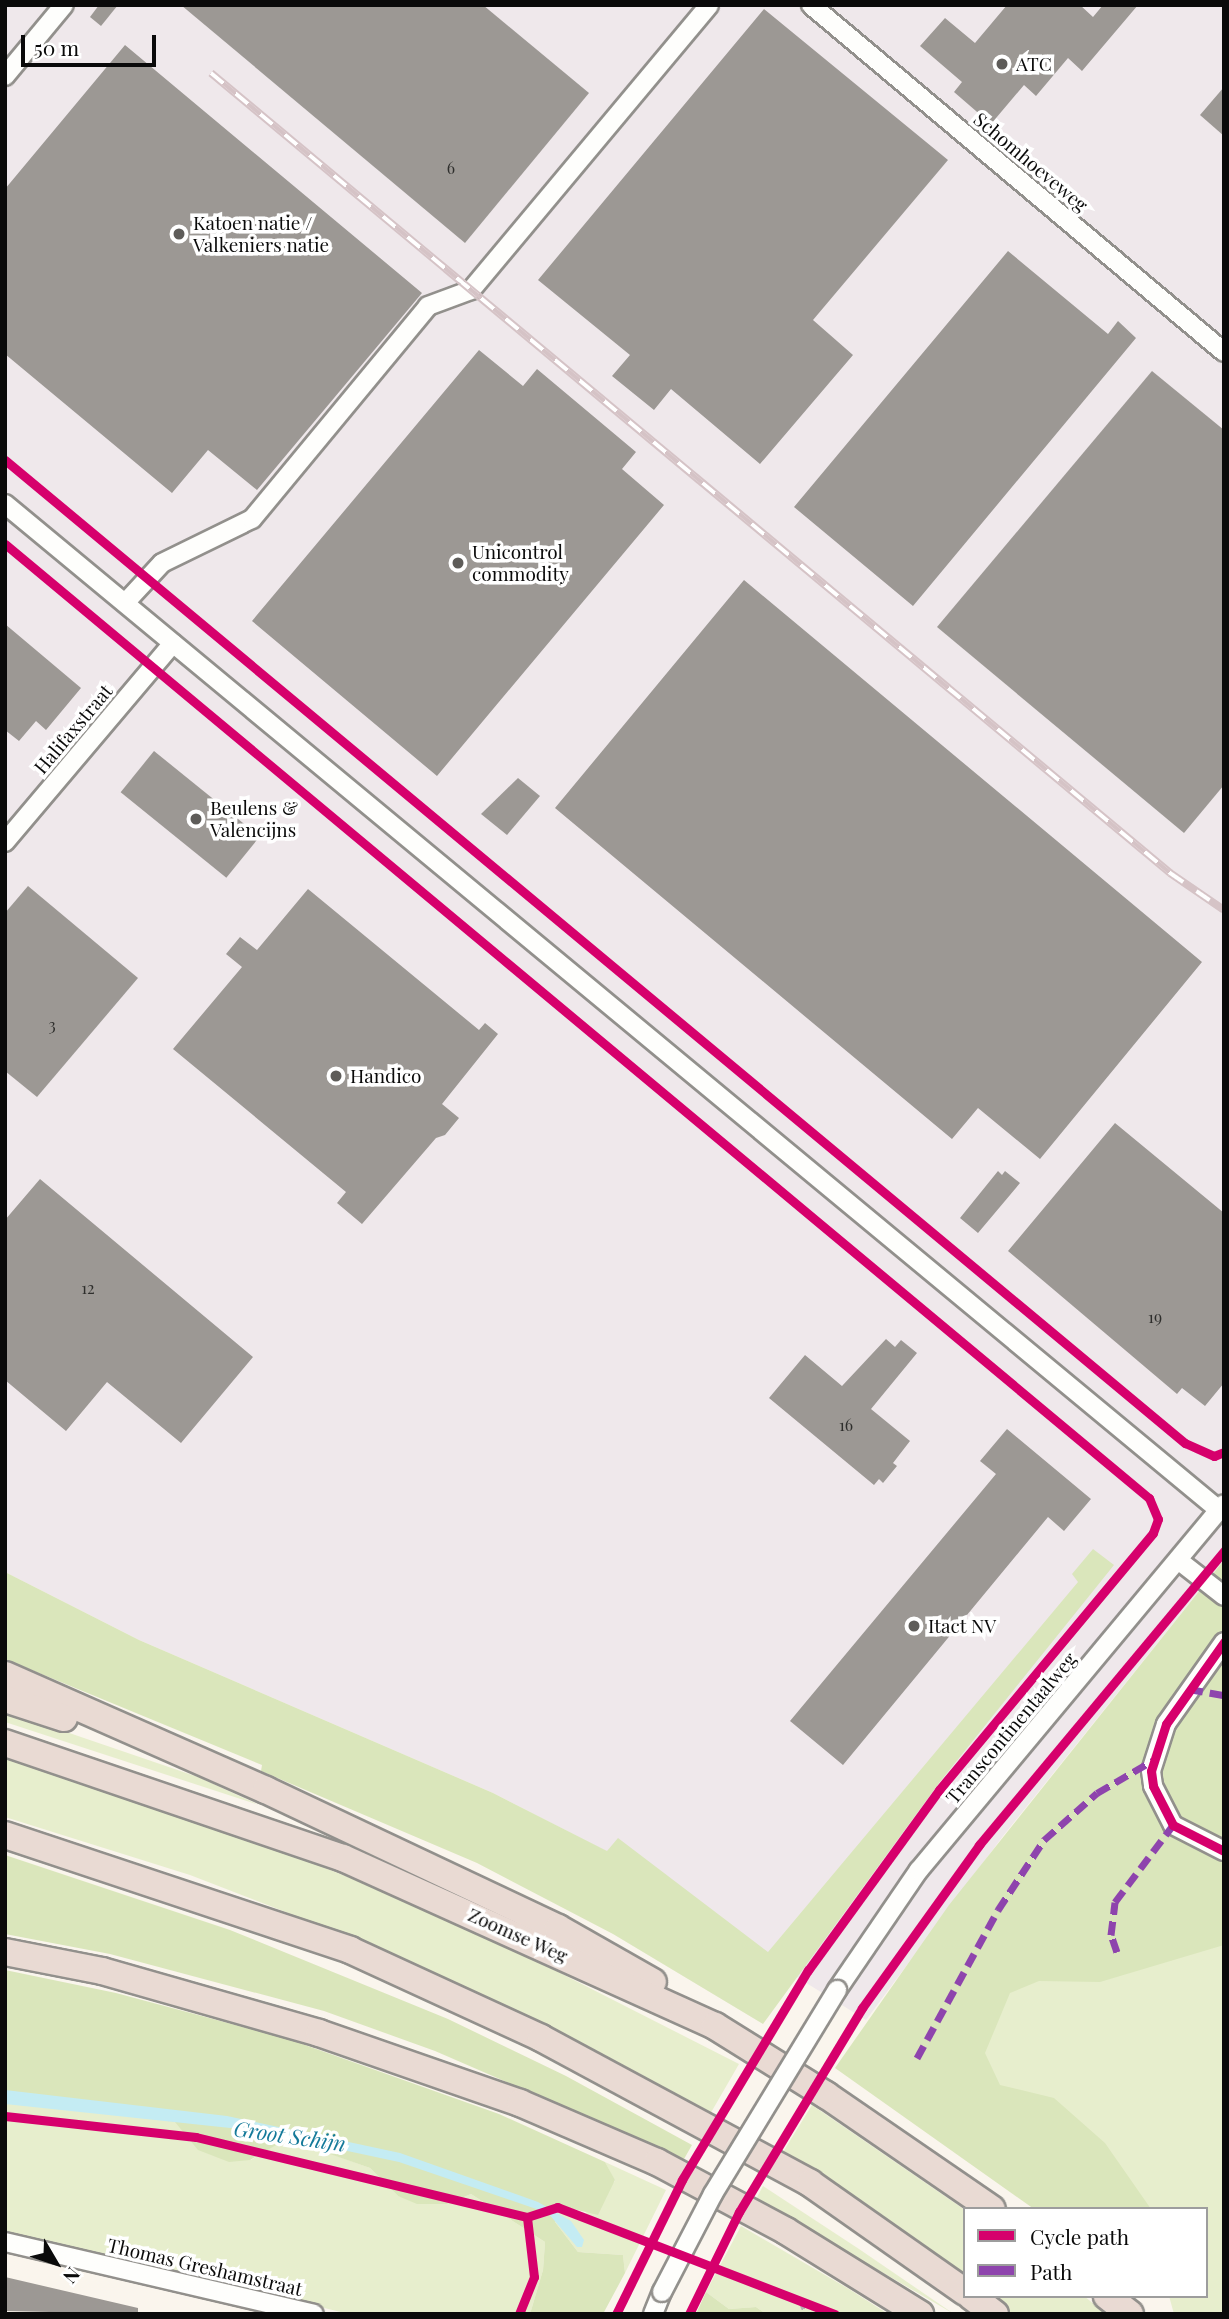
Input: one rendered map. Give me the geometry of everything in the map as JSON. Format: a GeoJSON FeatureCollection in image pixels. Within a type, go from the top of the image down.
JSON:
{"type":"FeatureCollection","features":[{"type":"Feature","properties":{"kind":"highway"},"geometry":{"type":"LineString","coordinates":[[5,1675],[558,1928],[625,1964],[715,2026]]}},
{"type":"Feature","properties":{"kind":"highway"},"geometry":{"type":"LineString","coordinates":[[5,1699],[198,1762]]}},
{"type":"Feature","properties":{"kind":"highway","name":"Zoomse Weg"},"geometry":{"type":"LineString","coordinates":[[5,1743],[343,1858],[715,2026],[826,2095],[989,2207]]}},
{"type":"Feature","properties":{"kind":"highway"},"geometry":{"type":"LineString","coordinates":[[5,1835],[350,1950],[541,2038],[810,2183],[963,2291]]}},
{"type":"Feature","properties":{"kind":"highway"},"geometry":{"type":"LineString","coordinates":[[5,1952],[102,1971],[319,2033],[520,2103],[669,2169],[786,2231],[920,2314]]}},
{"type":"Feature","properties":{"kind":"highway"},"geometry":{"type":"LineString","coordinates":[[974,2298],[995,2314]]}},
{"type":"Feature","properties":{"kind":"highway"},"geometry":{"type":"LineString","coordinates":[[1110,2298],[1130,2314]]}},
{"type":"Feature","properties":{"kind":"street"},"geometry":{"type":"LineString","coordinates":[[5,76],[64,5]]}},
{"type":"Feature","properties":{"kind":"street"},"geometry":{"type":"LineString","coordinates":[[125,603],[162,563],[252,519],[428,306],[471,290],[709,5]]}},
{"type":"Feature","properties":{"kind":"street","name":"Schomhoeveweg"},"geometry":{"type":"LineString","coordinates":[[811,5],[1224,352]]}},
{"type":"Feature","properties":{"kind":"street"},"geometry":{"type":"LineString","coordinates":[[5,504],[1221,1507]]}},
{"type":"Feature","properties":{"kind":"street","name":"Halifaxstraat"},"geometry":{"type":"LineString","coordinates":[[5,842],[173,643]]}},
{"type":"Feature","properties":{"kind":"street","name":"Transcontinentaalweg"},"geometry":{"type":"LineString","coordinates":[[653,2314],[713,2194],[837,1990],[919,1870],[1221,1507]]}},
{"type":"Feature","properties":{"kind":"street"},"geometry":{"type":"LineString","coordinates":[[1178,1560],[1224,1596]]}},
{"type":"Feature","properties":{"kind":"street"},"geometry":{"type":"LineString","coordinates":[[1224,1642],[1166,1724],[1151,1771],[1153,1786],[1173,1825],[1224,1851]]}},
{"type":"Feature","properties":{"kind":"street","name":"Thomas Greshamstraat"},"geometry":{"type":"LineString","coordinates":[[5,2242],[314,2314]]}},
{"type":"Feature","properties":{"kind":"path"},"geometry":{"type":"LineString","coordinates":[[789,2298],[809,2310]]}},
{"type":"Feature","properties":{"kind":"shaded area"},"geometry":{"type":"Polygon","coordinates":[[[5,5],[1224,5],[1224,1560],[1003,1836],[866,2020],[795,1976],[618,1839],[608,1852],[493,1793],[139,1640],[5,1572],[5,5]]]}},
{"type":"Feature","properties":{"kind":"green space"},"geometry":{"type":"Polygon","coordinates":[[[1093,1549],[1114,1565],[939,1783],[763,2024],[613,1934],[477,1863],[261,1771],[262,1765],[5,1659],[5,1572],[139,1640],[493,1793],[607,1851],[618,1838],[768,1952],[1078,1582],[1072,1574],[1093,1549]]]}},
{"type":"Feature","properties":{"kind":"green space"},"geometry":{"type":"Polygon","coordinates":[[[1224,1560],[1224,2314],[1174,2314],[1170,2298],[1208,2298],[1208,2207],[1081,2207],[919,2064],[1224,1560]]]}},
{"type":"Feature","properties":{"kind":"green space"},"geometry":{"type":"Polygon","coordinates":[[[1224,1560],[1224,1945],[1100,1982],[1039,1981],[1010,1993],[985,2053],[1000,2085],[1054,2098],[1105,2143],[1150,2207],[1031,2207],[835,2068],[949,1905],[1224,1560]]]}},
{"type":"Feature","properties":{"kind":"green space"},"geometry":{"type":"Polygon","coordinates":[[[5,1711],[198,1777],[259,1805],[5,1722],[5,1711]]]}},
{"type":"Feature","properties":{"kind":"green space"},"geometry":{"type":"Polygon","coordinates":[[[5,1757],[233,1831],[458,1921],[739,2064],[709,2116],[504,2005],[353,1938],[190,1875],[5,1817],[5,1757]]]}},
{"type":"Feature","properties":{"kind":"green space"},"geometry":{"type":"Polygon","coordinates":[[[5,1855],[230,1930],[448,2019],[566,2076],[692,2145],[684,2159],[435,2051],[324,2011],[110,1954],[5,1934],[5,1855]]]}},
{"type":"Feature","properties":{"kind":"green space"},"geometry":{"type":"Polygon","coordinates":[[[5,1970],[116,1993],[291,2040],[499,2114],[605,2162],[615,2180],[598,2215],[565,2207],[556,2213],[555,2222],[578,2252],[623,2255],[625,2273],[603,2314],[530,2314],[543,2270],[545,2242],[471,2194],[447,2204],[417,2204],[398,2196],[370,2168],[287,2139],[250,2160],[229,2162],[198,2150],[175,2122],[5,2100],[5,1970]]]}},
{"type":"Feature","properties":{"kind":"green space"},"geometry":{"type":"Polygon","coordinates":[[[5,2100],[176,2122],[251,2160],[287,2138],[370,2168],[398,2196],[447,2204],[471,2194],[545,2242],[543,2270],[530,2314],[349,2314],[5,2231],[5,2100]]]}},
{"type":"Feature","properties":{"kind":"green space"},"geometry":{"type":"Polygon","coordinates":[[[812,2105],[963,2209],[963,2279],[780,2157],[812,2105]]]}},
{"type":"Feature","properties":{"kind":"green space"},"geometry":{"type":"Polygon","coordinates":[[[605,2162],[666,2190],[625,2273],[623,2255],[578,2252],[555,2222],[556,2213],[565,2207],[585,2214],[615,2181],[605,2162]]]}},
{"type":"Feature","properties":{"kind":"green space"},"geometry":{"type":"Polygon","coordinates":[[[763,2186],[859,2249],[954,2314],[756,2199],[763,2186]]]}},
{"type":"Feature","properties":{"kind":"green space"},"geometry":{"type":"Polygon","coordinates":[[[741,2226],[888,2314],[766,2314],[756,2307],[729,2309],[706,2292],[741,2226]]]}},
{"type":"Feature","properties":{"kind":"green space"},"geometry":{"type":"Polygon","coordinates":[[[706,2292],[729,2309],[756,2307],[766,2314],[696,2314],[706,2292]]]}},
{"type":"Feature","properties":{"kind":"green space"},"geometry":{"type":"Polygon","coordinates":[[[991,2298],[1086,2298],[1106,2314],[1011,2314],[991,2298]]]}},
{"type":"Feature","properties":{"kind":"water","name":"Groot Schijn"},"geometry":{"type":"Polygon","coordinates":[[[5,2090],[227,2116],[400,2153],[538,2202],[571,2221],[584,2240],[582,2247],[577,2247],[548,2213],[399,2162],[249,2130],[5,2104],[5,2090]]]}},
{"type":"Feature","properties":{"kind":"building"},"geometry":{"type":"Polygon","coordinates":[[[99,5],[118,5],[101,26],[90,17],[99,5]]]}},
{"type":"Feature","properties":{"kind":"building"},"geometry":{"type":"Polygon","coordinates":[[[181,5],[483,5],[589,93],[465,243],[181,5]]]}},
{"type":"Feature","properties":{"kind":"building","name":"ATC"},"geometry":{"type":"Polygon","coordinates":[[[1007,5],[1080,5],[1093,17],[1103,5],[1138,5],[1082,71],[1068,58],[1036,96],[1024,85],[991,124],[954,92],[962,82],[920,46],[945,18],[975,43],[1007,5]]]}},
{"type":"Feature","properties":{"kind":"building"},"geometry":{"type":"Polygon","coordinates":[[[764,9],[948,160],[813,320],[853,355],[760,464],[671,389],[654,410],[612,376],[630,355],[538,280],[764,9]]]}},
{"type":"Feature","properties":{"kind":"building","name":"Katoen natie / Valkeniers natie"},"geometry":{"type":"Polygon","coordinates":[[[125,45],[422,293],[257,490],[208,450],[172,493],[5,354],[5,189],[125,45]]]}},
{"type":"Feature","properties":{"kind":"building"},"geometry":{"type":"Polygon","coordinates":[[[1224,87],[1224,136],[1200,115],[1224,87]]]}},
{"type":"Feature","properties":{"kind":"building"},"geometry":{"type":"Polygon","coordinates":[[[1008,251],[1108,334],[1118,321],[1136,338],[913,606],[794,507],[1008,251]]]}},
{"type":"Feature","properties":{"kind":"building","name":"Unicontrol commodity"},"geometry":{"type":"Polygon","coordinates":[[[479,350],[523,386],[537,369],[636,452],[622,469],[664,505],[437,776],[252,621],[479,350]]]}},
{"type":"Feature","properties":{"kind":"building"},"geometry":{"type":"Polygon","coordinates":[[[1152,371],[1224,430],[1224,785],[1184,833],[937,627],[1152,371]]]}},
{"type":"Feature","properties":{"kind":"building"},"geometry":{"type":"Polygon","coordinates":[[[744,580],[1202,962],[1040,1159],[978,1108],[952,1139],[555,808],[744,580]]]}},
{"type":"Feature","properties":{"kind":"building"},"geometry":{"type":"Polygon","coordinates":[[[5,624],[81,688],[46,730],[36,721],[19,741],[5,730],[5,624]]]}},
{"type":"Feature","properties":{"kind":"building","name":"Beulens & Valencijns"},"geometry":{"type":"Polygon","coordinates":[[[154,751],[260,837],[226,878],[121,792],[154,751]]]}},
{"type":"Feature","properties":{"kind":"building"},"geometry":{"type":"Polygon","coordinates":[[[518,778],[540,796],[507,835],[481,814],[518,778]]]}},
{"type":"Feature","properties":{"kind":"building"},"geometry":{"type":"Polygon","coordinates":[[[28,886],[138,978],[37,1097],[5,1071],[5,913],[28,886]]]}},
{"type":"Feature","properties":{"kind":"building","name":"Handico"},"geometry":{"type":"Polygon","coordinates":[[[308,889],[479,1030],[485,1023],[498,1034],[442,1104],[459,1118],[445,1135],[436,1138],[362,1224],[337,1203],[346,1192],[173,1049],[242,967],[226,954],[240,937],[257,950],[308,889]]]}},
{"type":"Feature","properties":{"kind":"building"},"geometry":{"type":"Polygon","coordinates":[[[1115,1123],[1224,1213],[1224,1383],[1205,1406],[1182,1388],[1177,1394],[1008,1251],[1115,1123]]]}},
{"type":"Feature","properties":{"kind":"building"},"geometry":{"type":"Polygon","coordinates":[[[998,1171],[1002,1175],[1005,1171],[1020,1183],[978,1233],[960,1218],[998,1171]]]}},
{"type":"Feature","properties":{"kind":"building"},"geometry":{"type":"Polygon","coordinates":[[[40,1179],[253,1357],[181,1443],[107,1382],[66,1431],[5,1380],[5,1220],[40,1179]]]}},
{"type":"Feature","properties":{"kind":"building"},"geometry":{"type":"Polygon","coordinates":[[[886,1339],[895,1347],[901,1340],[917,1353],[871,1409],[910,1441],[893,1463],[897,1466],[883,1483],[879,1479],[874,1485],[769,1398],[805,1355],[842,1386],[886,1339]]]}},
{"type":"Feature","properties":{"kind":"building","name":"Itact NV"},"geometry":{"type":"Polygon","coordinates":[[[1007,1429],[1091,1499],[1064,1531],[1048,1517],[843,1765],[790,1721],[996,1474],[980,1461],[1007,1429]]]}},
{"type":"Feature","properties":{"kind":"building"},"geometry":{"type":"Polygon","coordinates":[[[5,2277],[138,2308],[138,2314],[5,2311],[5,2277]]]}},
{"type":"Feature","properties":{"kind":"railway"},"geometry":{"type":"LineString","coordinates":[[211,73],[1170,873],[1224,910]]}},
{"type":"Feature","properties":{"kind":"marked path"},"geometry":{"type":"LineString","coordinates":[[1189,1689],[1224,1695]]}},
{"type":"Feature","properties":{"kind":"marked path"},"geometry":{"type":"LineString","coordinates":[[917,2058],[998,1910],[1044,1840],[1097,1793],[1152,1761]]}},
{"type":"Feature","properties":{"kind":"marked path"},"geometry":{"type":"LineString","coordinates":[[1117,1952],[1111,1935],[1115,1902],[1173,1825]]}},
{"type":"Feature","properties":{"kind":"cycle path"},"geometry":{"type":"LineString","coordinates":[[5,460],[1185,1443],[1214,1456],[1224,1452]]}},
{"type":"Feature","properties":{"kind":"cycle path"},"geometry":{"type":"LineString","coordinates":[[5,544],[1149,1498],[1158,1519],[1153,1533],[939,1790],[808,1970],[682,2180],[616,2314]]}},
{"type":"Feature","properties":{"kind":"cycle path"},"geometry":{"type":"LineString","coordinates":[[689,2314],[739,2212],[862,2008],[979,1845],[1224,1551]]}},
{"type":"Feature","properties":{"kind":"cycle path"},"geometry":{"type":"LineString","coordinates":[[1224,1642],[1166,1724],[1151,1771],[1153,1786],[1173,1825],[1224,1851]]}},
{"type":"Feature","properties":{"kind":"cycle path"},"geometry":{"type":"LineString","coordinates":[[5,2116],[196,2137],[527,2217],[557,2207],[835,2314]]}},
{"type":"Feature","properties":{"kind":"cycle path"},"geometry":{"type":"LineString","coordinates":[[519,2314],[534,2277],[527,2217]]}},
{"type":"Feature","properties":{"kind":"place","name":"ATC"},"geometry":{"type":"Point","coordinates":[1002,64]}},
{"type":"Feature","properties":{"kind":"place","name":"Katoen natie / Valkeniers natie"},"geometry":{"type":"Point","coordinates":[179,234]}},
{"type":"Feature","properties":{"kind":"place","name":"Unicontrol commodity"},"geometry":{"type":"Point","coordinates":[458,563]}},
{"type":"Feature","properties":{"kind":"place","name":"Beulens & Valencijns"},"geometry":{"type":"Point","coordinates":[196,819]}},
{"type":"Feature","properties":{"kind":"place","name":"Handico"},"geometry":{"type":"Point","coordinates":[336,1076]}},
{"type":"Feature","properties":{"kind":"place","name":"Itact NV"},"geometry":{"type":"Point","coordinates":[914,1626]}}]}
